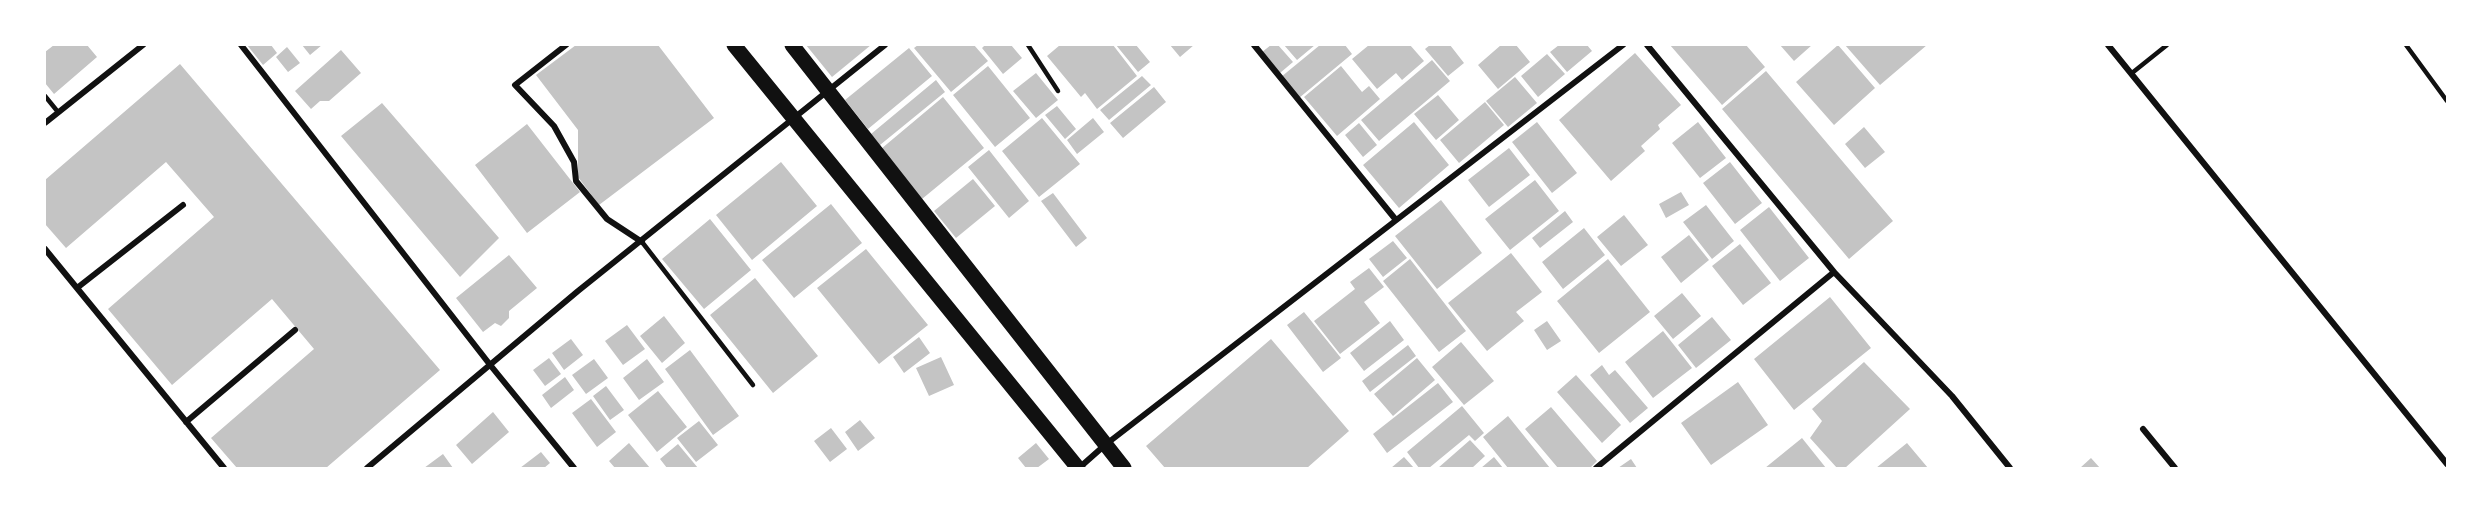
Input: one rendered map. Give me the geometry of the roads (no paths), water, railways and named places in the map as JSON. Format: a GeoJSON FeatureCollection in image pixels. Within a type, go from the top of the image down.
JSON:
{"type":"FeatureCollection","features":[{"type":"Feature","properties":{"kind":"main road"},"geometry":{"type":"LineString","coordinates":[[734,45],[792,119],[1079,468]]}},
{"type":"Feature","properties":{"kind":"main road"},"geometry":{"type":"LineString","coordinates":[[792,45],[1124,468]]}},
{"type":"Feature","properties":{"kind":"street"},"geometry":{"type":"LineString","coordinates":[[45,123],[143,45]]}},
{"type":"Feature","properties":{"kind":"street"},"geometry":{"type":"LineString","coordinates":[[241,45],[491,366],[574,468]]}},
{"type":"Feature","properties":{"kind":"street"},"geometry":{"type":"LineString","coordinates":[[566,45],[515,85],[554,126],[574,162],[576,181],[607,219],[642,242]]}},
{"type":"Feature","properties":{"kind":"street"},"geometry":{"type":"LineString","coordinates":[[367,468],[578,291],[885,45]]}},
{"type":"Feature","properties":{"kind":"street"},"geometry":{"type":"LineString","coordinates":[[1079,468],[1105,445],[1623,45]]}},
{"type":"Feature","properties":{"kind":"street"},"geometry":{"type":"LineString","coordinates":[[1647,45],[1834,272],[1952,396],[2010,468]]}},
{"type":"Feature","properties":{"kind":"street"},"geometry":{"type":"LineString","coordinates":[[2108,45],[2447,464]]}},
{"type":"Feature","properties":{"kind":"street"},"geometry":{"type":"LineString","coordinates":[[1256,46],[1395,220]]}},
{"type":"Feature","properties":{"kind":"street"},"geometry":{"type":"LineString","coordinates":[[77,288],[183,205]]}},
{"type":"Feature","properties":{"kind":"street"},"geometry":{"type":"LineString","coordinates":[[45,249],[224,468]]}},
{"type":"Feature","properties":{"kind":"street"},"geometry":{"type":"LineString","coordinates":[[1596,468],[1834,272]]}},
{"type":"Feature","properties":{"kind":"street"},"geometry":{"type":"LineString","coordinates":[[186,422],[295,330]]}},
{"type":"Feature","properties":{"kind":"street"},"geometry":{"type":"LineString","coordinates":[[2143,429],[2175,468]]}},
{"type":"Feature","properties":{"kind":"lane"},"geometry":{"type":"LineString","coordinates":[[1028,45],[1058,91]]}},
{"type":"Feature","properties":{"kind":"lane"},"geometry":{"type":"LineString","coordinates":[[2132,73],[2167,45]]}},
{"type":"Feature","properties":{"kind":"lane"},"geometry":{"type":"LineString","coordinates":[[2406,45],[2447,101]]}},
{"type":"Feature","properties":{"kind":"lane"},"geometry":{"type":"LineString","coordinates":[[45,96],[58,112]]}},
{"type":"Feature","properties":{"kind":"lane"},"geometry":{"type":"LineString","coordinates":[[642,242],[753,385]]}}]}
